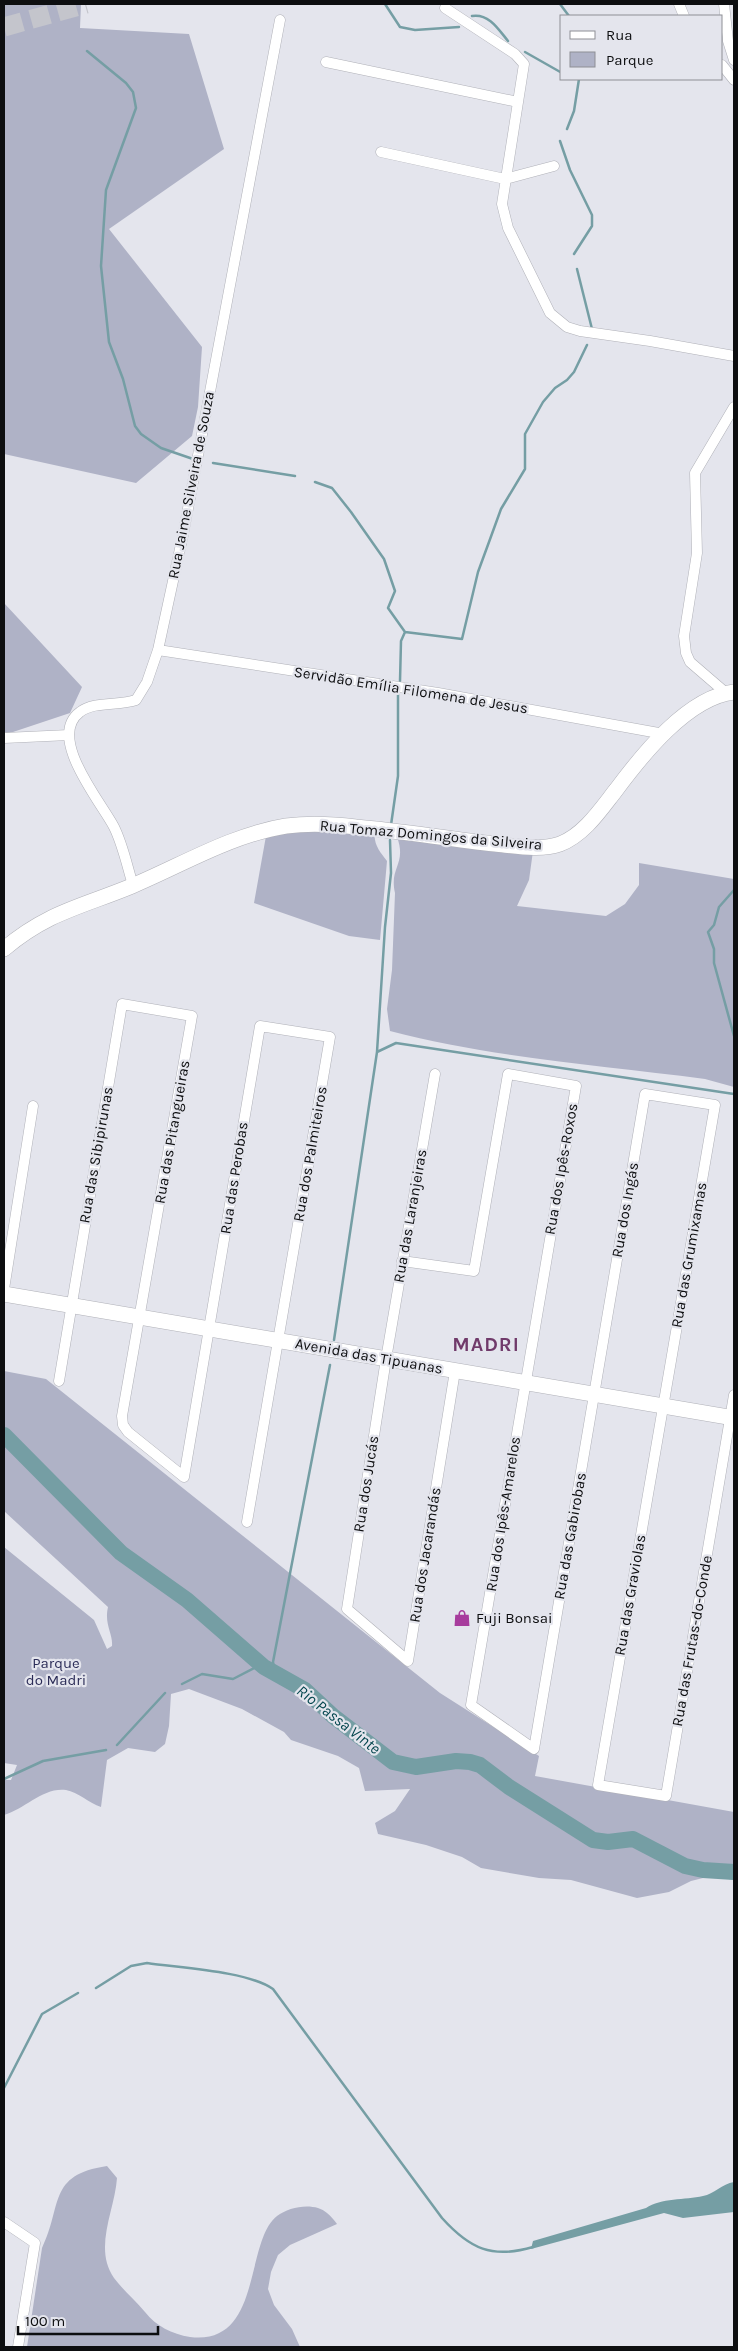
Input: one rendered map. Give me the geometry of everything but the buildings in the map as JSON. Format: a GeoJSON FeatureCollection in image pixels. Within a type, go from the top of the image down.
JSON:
{"type":"FeatureCollection","features":[{"type":"Feature","properties":{"kind":"main road","name":"Rua Tomaz Domingos da Silveira"},"geometry":{"type":"LineString","coordinates":[[4,949],[26,931],[46,919],[133,886],[231,842],[284,827],[337,825],[508,845],[539,847],[560,844],[591,821],[633,767],[664,734],[689,713],[713,698],[730,693]]}},
{"type":"Feature","properties":{"kind":"main road","name":"Avenida das Tipuanas"},"geometry":{"type":"LineString","coordinates":[[4,1294],[732,1418]]}},
{"type":"Feature","properties":{"kind":"street"},"geometry":{"type":"LineString","coordinates":[[724,4],[728,41],[734,60]]}},
{"type":"Feature","properties":{"kind":"street"},"geometry":{"type":"LineString","coordinates":[[445,8],[521,59],[524,70],[502,204],[508,228],[544,304],[557,321],[580,331],[734,356]]}},
{"type":"Feature","properties":{"kind":"street","name":"Rua Jaime Silveira de Souza"},"geometry":{"type":"LineString","coordinates":[[70,735],[74,718],[82,710],[136,700],[147,682],[158,650],[183,534],[280,20]]}},
{"type":"Feature","properties":{"kind":"street"},"geometry":{"type":"LineString","coordinates":[[326,62],[518,102]]}},
{"type":"Feature","properties":{"kind":"street"},"geometry":{"type":"LineString","coordinates":[[723,66],[734,80]]}},
{"type":"Feature","properties":{"kind":"street"},"geometry":{"type":"LineString","coordinates":[[380,152],[505,179],[554,166]]}},
{"type":"Feature","properties":{"kind":"street"},"geometry":{"type":"LineString","coordinates":[[730,693],[690,662],[686,653],[684,636],[697,553],[695,473],[734,407]]}},
{"type":"Feature","properties":{"kind":"street","name":"Servidão Emília Filomena de Jesus"},"geometry":{"type":"LineString","coordinates":[[158,650],[438,693],[664,734]]}},
{"type":"Feature","properties":{"kind":"street"},"geometry":{"type":"LineString","coordinates":[[4,738],[70,735],[84,780],[118,838],[133,886]]}},
{"type":"Feature","properties":{"kind":"street","name":"Rua das Sibipirunas"},"geometry":{"type":"LineString","coordinates":[[59,1381],[122,1004]]}},
{"type":"Feature","properties":{"kind":"street","name":"Rua das Pitangueiras"},"geometry":{"type":"LineString","coordinates":[[122,1004],[192,1016],[140,1318]]}},
{"type":"Feature","properties":{"kind":"street","name":"Rua das Perobas"},"geometry":{"type":"LineString","coordinates":[[140,1318],[122,1425],[184,1477],[260,1026]]}},
{"type":"Feature","properties":{"kind":"street","name":"Rua dos Palmiteiros"},"geometry":{"type":"LineString","coordinates":[[260,1026],[330,1037],[278,1341]]}},
{"type":"Feature","properties":{"kind":"street","name":"Rua das Laranjeiras"},"geometry":{"type":"LineString","coordinates":[[386,1359],[435,1074]]}},
{"type":"Feature","properties":{"kind":"street","name":"Rua dos Ipês-Roxos"},"geometry":{"type":"LineString","coordinates":[[402,1261],[474,1271],[508,1074],[576,1086],[525,1382]]}},
{"type":"Feature","properties":{"kind":"street","name":"Rua dos Ingás"},"geometry":{"type":"LineString","coordinates":[[594,1395],[645,1094],[715,1105]]}},
{"type":"Feature","properties":{"kind":"street","name":"Rua das Grumixamas"},"geometry":{"type":"LineString","coordinates":[[663,1405],[715,1105]]}},
{"type":"Feature","properties":{"kind":"street"},"geometry":{"type":"LineString","coordinates":[[4,1289],[33,1106]]}},
{"type":"Feature","properties":{"kind":"street"},"geometry":{"type":"LineString","coordinates":[[247,1522],[278,1341]]}},
{"type":"Feature","properties":{"kind":"street","name":"Rua dos Jucás"},"geometry":{"type":"LineString","coordinates":[[347,1609],[386,1359]]}},
{"type":"Feature","properties":{"kind":"street","name":"Rua dos Jacarandás"},"geometry":{"type":"LineString","coordinates":[[347,1609],[408,1661],[455,1371]]}},
{"type":"Feature","properties":{"kind":"street","name":"Rua dos Ipês-Amarelos"},"geometry":{"type":"LineString","coordinates":[[471,1705],[525,1382]]}},
{"type":"Feature","properties":{"kind":"street","name":"Rua das Gabirobas"},"geometry":{"type":"LineString","coordinates":[[471,1705],[534,1749],[594,1395]]}},
{"type":"Feature","properties":{"kind":"street"},"geometry":{"type":"LineString","coordinates":[[732,1418],[734,1395]]}},
{"type":"Feature","properties":{"kind":"street","name":"Rua das Graviolas"},"geometry":{"type":"LineString","coordinates":[[598,1785],[663,1405]]}},
{"type":"Feature","properties":{"kind":"street","name":"Rua das Frutas-do-Conde"},"geometry":{"type":"LineString","coordinates":[[598,1785],[666,1796],[732,1418]]}},
{"type":"Feature","properties":{"kind":"street"},"geometry":{"type":"LineString","coordinates":[[4,2222],[35,2243],[18,2347]]}},
{"type":"Feature","properties":{"kind":"green space"},"geometry":{"type":"Polygon","coordinates":[[[4,4],[81,4],[80,28],[189,34],[224,149],[109,229],[202,347],[198,407],[192,436],[136,483],[4,454],[4,4]]]}},
{"type":"Feature","properties":{"kind":"green space"},"geometry":{"type":"Polygon","coordinates":[[[4,603],[82,687],[70,713],[7,734],[4,731],[4,603]]]}},
{"type":"Feature","properties":{"kind":"green space"},"geometry":{"type":"Polygon","coordinates":[[[300,829],[375,832],[376,844],[387,861],[380,940],[349,936],[254,903],[266,836],[300,829]]]}},
{"type":"Feature","properties":{"kind":"green space"},"geometry":{"type":"Polygon","coordinates":[[[397,837],[533,851],[529,880],[517,906],[606,916],[625,904],[639,885],[639,863],[734,879],[734,1087],[705,1079],[547,1060],[468,1048],[390,1031],[387,1009],[392,970],[394,877],[400,853],[397,837]]]}},
{"type":"Feature","properties":{"kind":"green space","name":"Parque do Madri"},"geometry":{"type":"Polygon","coordinates":[[[4,1371],[46,1379],[440,1693],[539,1756],[535,1776],[734,1812],[734,1880],[711,1876],[691,1881],[669,1892],[637,1898],[571,1880],[539,1878],[481,1868],[462,1857],[426,1845],[378,1834],[375,1823],[395,1811],[410,1789],[365,1791],[359,1768],[338,1756],[291,1740],[284,1732],[242,1709],[189,1689],[171,1694],[169,1726],[165,1744],[155,1752],[128,1748],[107,1760],[101,1807],[70,1791],[58,1790],[42,1795],[4,1815],[4,1780],[11,1780],[17,1765],[4,1763],[4,1547],[94,1620],[107,1649],[112,1646],[107,1619],[108,1607],[4,1511],[4,1371]]]}},
{"type":"Feature","properties":{"kind":"green space"},"geometry":{"type":"Polygon","coordinates":[[[107,2166],[117,2178],[105,2242],[108,2266],[114,2278],[149,2317],[165,2329],[183,2336],[213,2335],[230,2326],[241,2310],[267,2229],[277,2216],[295,2208],[309,2206],[316,2207],[330,2215],[337,2224],[290,2245],[278,2255],[271,2272],[268,2289],[274,2305],[292,2329],[300,2347],[27,2347],[42,2248],[60,2194],[74,2177],[88,2170],[107,2166]]]}},
{"type":"Feature","properties":{"kind":"shaded area"},"geometry":{"type":"Polygon","coordinates":[[[734,2182],[734,2212],[683,2218],[664,2213],[531,2249],[533,2241],[646,2208],[659,2202],[707,2195],[734,2182]]]}},
{"type":"Feature","properties":{"kind":"waterway"},"geometry":{"type":"LineString","coordinates":[[385,4],[400,27],[415,30],[459,27]]}},
{"type":"Feature","properties":{"kind":"waterway"},"geometry":{"type":"LineString","coordinates":[[560,4],[568,15]]}},
{"type":"Feature","properties":{"kind":"waterway"},"geometry":{"type":"LineString","coordinates":[[472,16],[484,17],[497,27],[508,41]]}},
{"type":"Feature","properties":{"kind":"waterway"},"geometry":{"type":"LineString","coordinates":[[87,51],[126,83],[133,92],[136,108],[106,190],[101,266],[109,342],[123,379],[135,426],[141,434],[161,448],[193,459]]}},
{"type":"Feature","properties":{"kind":"waterway"},"geometry":{"type":"LineString","coordinates":[[525,52],[560,72]]}},
{"type":"Feature","properties":{"kind":"waterway"},"geometry":{"type":"LineString","coordinates":[[567,129],[574,111],[579,80]]}},
{"type":"Feature","properties":{"kind":"waterway"},"geometry":{"type":"LineString","coordinates":[[560,141],[570,170],[592,215],[592,226],[574,254]]}},
{"type":"Feature","properties":{"kind":"waterway"},"geometry":{"type":"LineString","coordinates":[[577,269],[592,329]]}},
{"type":"Feature","properties":{"kind":"waterway"},"geometry":{"type":"LineString","coordinates":[[405,632],[462,639],[478,572],[501,509],[525,469],[525,434],[543,402],[555,388],[567,380],[574,372],[587,345]]}},
{"type":"Feature","properties":{"kind":"waterway"},"geometry":{"type":"LineString","coordinates":[[213,463],[295,476]]}},
{"type":"Feature","properties":{"kind":"waterway"},"geometry":{"type":"LineString","coordinates":[[315,482],[332,488],[384,559],[395,591],[388,608],[405,632]]}},
{"type":"Feature","properties":{"kind":"waterway"},"geometry":{"type":"LineString","coordinates":[[400,681],[401,641],[405,632]]}},
{"type":"Feature","properties":{"kind":"waterway"},"geometry":{"type":"LineString","coordinates":[[391,825],[398,776],[398,694]]}},
{"type":"Feature","properties":{"kind":"waterway"},"geometry":{"type":"LineString","coordinates":[[334,1340],[377,1052],[385,927],[391,873],[390,840]]}},
{"type":"Feature","properties":{"kind":"waterway"},"geometry":{"type":"LineString","coordinates":[[734,890],[719,907],[714,925],[708,932],[714,949],[714,963],[734,1036]]}},
{"type":"Feature","properties":{"kind":"waterway"},"geometry":{"type":"LineString","coordinates":[[377,1052],[396,1043],[734,1094]]}},
{"type":"Feature","properties":{"kind":"waterway"},"geometry":{"type":"LineString","coordinates":[[275,1673],[273,1662],[330,1365]]}},
{"type":"Feature","properties":{"kind":"waterway","name":"Rio Passa Vinte"},"geometry":{"type":"LineString","coordinates":[[4,1435],[121,1553],[187,1600],[264,1667],[305,1690],[333,1716],[393,1762],[416,1767],[456,1761],[480,1765],[509,1787],[593,1840],[608,1842],[633,1839],[685,1866],[703,1870],[734,1872]]}},
{"type":"Feature","properties":{"kind":"waterway"},"geometry":{"type":"LineString","coordinates":[[182,1684],[202,1674],[233,1679],[256,1667],[264,1667]]}},
{"type":"Feature","properties":{"kind":"waterway"},"geometry":{"type":"LineString","coordinates":[[117,1745],[165,1693]]}},
{"type":"Feature","properties":{"kind":"waterway"},"geometry":{"type":"LineString","coordinates":[[4,1779],[43,1761],[106,1750]]}},
{"type":"Feature","properties":{"kind":"waterway"},"geometry":{"type":"LineString","coordinates":[[96,1988],[131,1966],[147,1963],[230,1974],[247,1978],[273,1989],[452,2229],[472,2244],[483,2249],[505,2252],[533,2247]]}},
{"type":"Feature","properties":{"kind":"waterway"},"geometry":{"type":"LineString","coordinates":[[4,2088],[42,2014],[78,1993]]}},
{"type":"Feature","properties":{"kind":"tunnel"},"geometry":{"type":"LineString","coordinates":[[4,27],[86,4]]}},
{"type":"Feature","properties":{"kind":"place","name":"Fuji Bonsai"},"geometry":{"type":"Point","coordinates":[462,1618]}},
{"type":"Feature","properties":{"kind":"district","name":"MADRI"},"geometry":{"type":"Point","coordinates":[486,1344]}}]}
